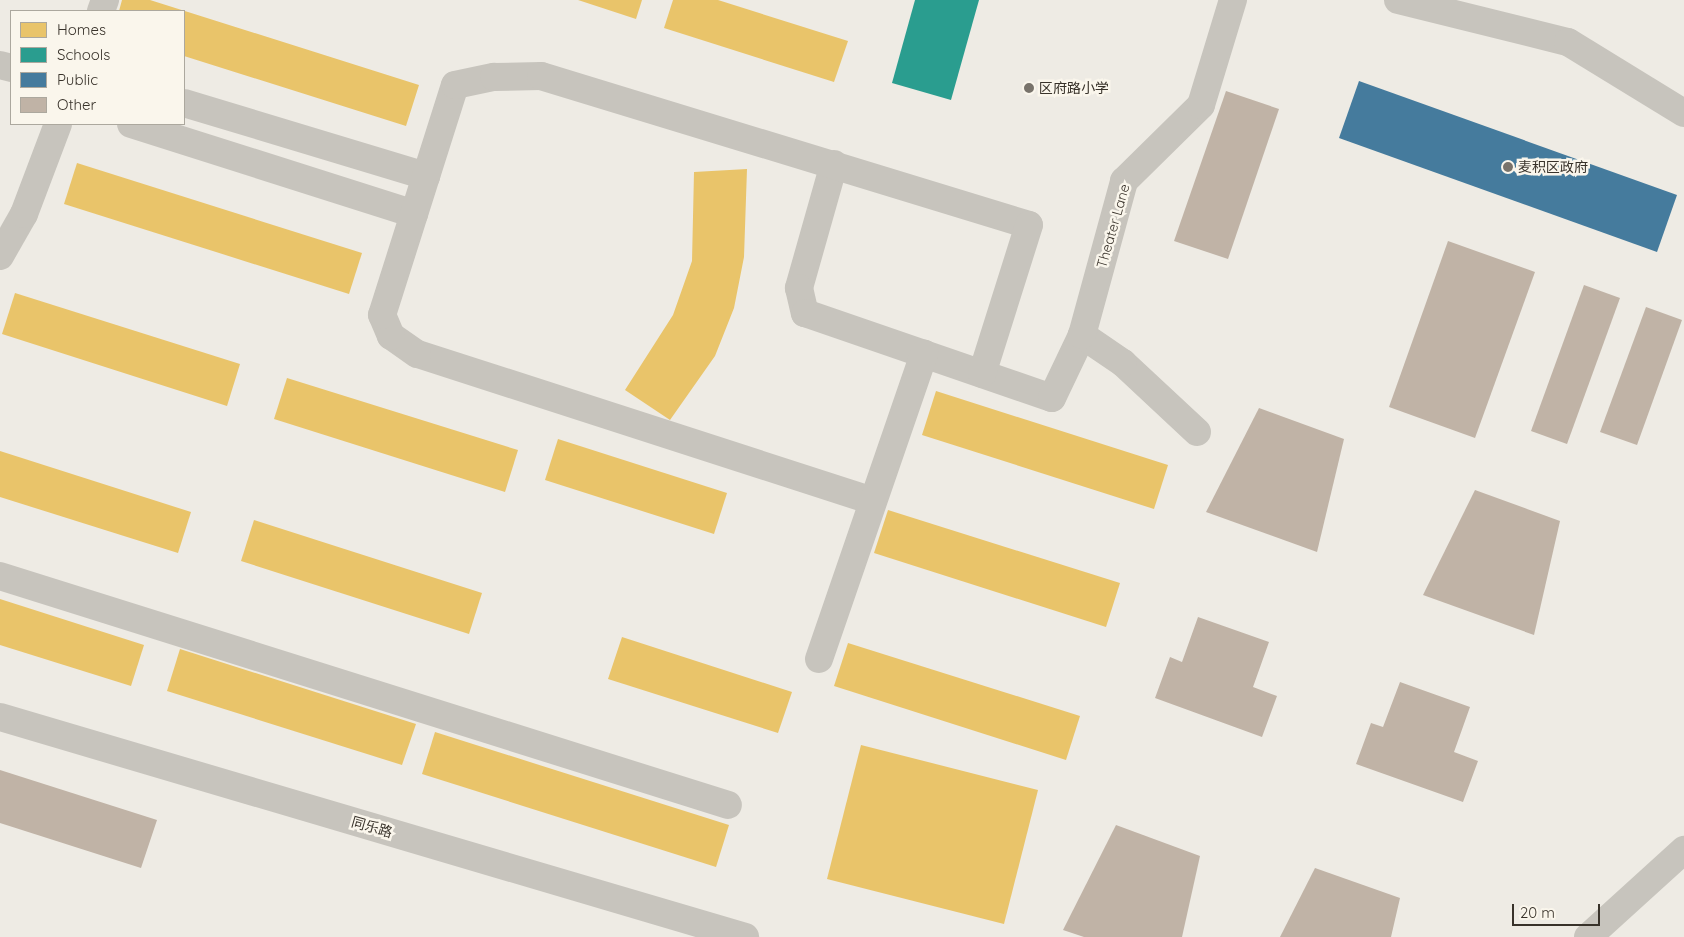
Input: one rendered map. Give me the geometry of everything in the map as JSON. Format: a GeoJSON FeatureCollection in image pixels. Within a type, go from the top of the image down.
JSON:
{"type":"FeatureCollection","features":[{"type":"Feature","properties":{"kind":"street","name":"Theater Lane"},"geometry":{"type":"LineString","coordinates":[[982,374],[1052,398],[1082,335],[1124,181],[1201,105],[1233,0]]}},
{"type":"Feature","properties":{"kind":"street"},"geometry":{"type":"LineString","coordinates":[[1398,0],[1568,42],[1684,113]]}},
{"type":"Feature","properties":{"kind":"street"},"geometry":{"type":"LineString","coordinates":[[834,164],[799,288],[805,313],[982,374],[1029,225],[834,164],[541,76],[494,77],[455,85],[382,315],[390,336],[417,354],[870,500]]}},
{"type":"Feature","properties":{"kind":"street"},"geometry":{"type":"LineString","coordinates":[[185,103],[426,176]]}},
{"type":"Feature","properties":{"kind":"street"},"geometry":{"type":"LineString","coordinates":[[0,256],[24,214],[58,125]]}},
{"type":"Feature","properties":{"kind":"street"},"geometry":{"type":"LineString","coordinates":[[134,125],[414,214]]}},
{"type":"Feature","properties":{"kind":"street"},"geometry":{"type":"LineString","coordinates":[[1082,335],[1123,363],[1197,432]]}},
{"type":"Feature","properties":{"kind":"street"},"geometry":{"type":"LineString","coordinates":[[819,659],[870,500],[924,354]]}},
{"type":"Feature","properties":{"kind":"street"},"geometry":{"type":"LineString","coordinates":[[0,576],[728,805]]}},
{"type":"Feature","properties":{"kind":"street","name":"同乐路"},"geometry":{"type":"LineString","coordinates":[[0,716],[745,937]]}},
{"type":"Feature","properties":{"kind":"street"},"geometry":{"type":"LineString","coordinates":[[1588,937],[1684,850]]}},
{"type":"Feature","properties":{"kind":"building: Homes"},"geometry":{"type":"Polygon","coordinates":[[[122,0],[150,0],[182,10],[119,10],[122,0]]]}},
{"type":"Feature","properties":{"kind":"building: Homes"},"geometry":{"type":"Polygon","coordinates":[[[578,0],[642,0],[636,19],[578,0]]]}},
{"type":"Feature","properties":{"kind":"building: Homes"},"geometry":{"type":"Polygon","coordinates":[[[673,0],[718,0],[848,41],[834,82],[664,28],[673,0]]]}},
{"type":"Feature","properties":{"kind":"building: Homes"},"geometry":{"type":"Polygon","coordinates":[[[185,11],[419,85],[406,126],[185,56],[185,11]]]}},
{"type":"Feature","properties":{"kind":"building: Homes"},"geometry":{"type":"Polygon","coordinates":[[[77,163],[362,253],[349,294],[64,204],[77,163]]]}},
{"type":"Feature","properties":{"kind":"building: Homes"},"geometry":{"type":"Polygon","coordinates":[[[747,169],[744,257],[734,308],[715,356],[670,420],[625,390],[673,315],[692,261],[694,172],[747,169]]]}},
{"type":"Feature","properties":{"kind":"building: Homes"},"geometry":{"type":"Polygon","coordinates":[[[15,293],[240,364],[227,406],[2,334],[15,293]]]}},
{"type":"Feature","properties":{"kind":"building: Homes"},"geometry":{"type":"Polygon","coordinates":[[[287,378],[518,450],[505,492],[274,419],[287,378]]]}},
{"type":"Feature","properties":{"kind":"building: Homes"},"geometry":{"type":"Polygon","coordinates":[[[936,391],[1168,465],[1154,509],[922,435],[936,391]]]}},
{"type":"Feature","properties":{"kind":"building: Homes"},"geometry":{"type":"Polygon","coordinates":[[[558,439],[727,493],[714,534],[545,480],[558,439]]]}},
{"type":"Feature","properties":{"kind":"building: Homes"},"geometry":{"type":"Polygon","coordinates":[[[0,451],[191,512],[178,553],[0,497],[0,451]]]}},
{"type":"Feature","properties":{"kind":"building: Homes"},"geometry":{"type":"Polygon","coordinates":[[[888,510],[1120,583],[1106,627],[874,553],[888,510]]]}},
{"type":"Feature","properties":{"kind":"building: Homes"},"geometry":{"type":"Polygon","coordinates":[[[254,520],[482,593],[469,634],[241,561],[254,520]]]}},
{"type":"Feature","properties":{"kind":"building: Homes"},"geometry":{"type":"Polygon","coordinates":[[[0,599],[144,645],[131,686],[0,645],[0,599]]]}},
{"type":"Feature","properties":{"kind":"building: Homes"},"geometry":{"type":"Polygon","coordinates":[[[622,637],[792,692],[778,733],[608,679],[622,637]]]}},
{"type":"Feature","properties":{"kind":"building: Homes"},"geometry":{"type":"Polygon","coordinates":[[[848,643],[1080,716],[1066,760],[834,686],[848,643]]]}},
{"type":"Feature","properties":{"kind":"building: Homes"},"geometry":{"type":"Polygon","coordinates":[[[180,649],[416,724],[402,765],[167,691],[180,649]]]}},
{"type":"Feature","properties":{"kind":"building: Homes"},"geometry":{"type":"Polygon","coordinates":[[[435,732],[729,825],[716,867],[422,774],[435,732]]]}},
{"type":"Feature","properties":{"kind":"building: Homes"},"geometry":{"type":"Polygon","coordinates":[[[861,745],[1038,790],[1004,924],[827,879],[861,745]]]}},
{"type":"Feature","properties":{"kind":"building: Schools"},"geometry":{"type":"Polygon","coordinates":[[[915,0],[979,0],[951,100],[892,83],[915,0]]]}},
{"type":"Feature","properties":{"kind":"building: Public","name":"麦积区政府"},"geometry":{"type":"Polygon","coordinates":[[[1359,81],[1677,195],[1657,252],[1339,138],[1359,81]]]}},
{"type":"Feature","properties":{"kind":"building: Other"},"geometry":{"type":"Polygon","coordinates":[[[1226,91],[1279,109],[1228,259],[1174,241],[1226,91]]]}},
{"type":"Feature","properties":{"kind":"building: Other"},"geometry":{"type":"Polygon","coordinates":[[[1448,241],[1535,272],[1475,438],[1389,407],[1448,241]]]}},
{"type":"Feature","properties":{"kind":"building: Other"},"geometry":{"type":"Polygon","coordinates":[[[1584,285],[1620,298],[1567,444],[1531,431],[1584,285]]]}},
{"type":"Feature","properties":{"kind":"building: Other"},"geometry":{"type":"Polygon","coordinates":[[[1646,307],[1682,320],[1637,445],[1600,432],[1646,307]]]}},
{"type":"Feature","properties":{"kind":"building: Other"},"geometry":{"type":"Polygon","coordinates":[[[1259,408],[1344,439],[1317,552],[1206,512],[1259,408]]]}},
{"type":"Feature","properties":{"kind":"building: Other"},"geometry":{"type":"Polygon","coordinates":[[[1475,490],[1560,521],[1534,635],[1423,595],[1475,490]]]}},
{"type":"Feature","properties":{"kind":"building: Other"},"geometry":{"type":"Polygon","coordinates":[[[1198,617],[1269,642],[1253,687],[1277,696],[1262,737],[1155,698],[1170,657],[1182,662],[1198,617]]]}},
{"type":"Feature","properties":{"kind":"building: Other"},"geometry":{"type":"Polygon","coordinates":[[[1400,682],[1470,707],[1454,752],[1478,761],[1463,802],[1356,764],[1371,723],[1383,727],[1400,682]]]}},
{"type":"Feature","properties":{"kind":"building: Other"},"geometry":{"type":"Polygon","coordinates":[[[0,770],[157,820],[141,868],[0,823],[0,770]]]}},
{"type":"Feature","properties":{"kind":"building: Other"},"geometry":{"type":"Polygon","coordinates":[[[1116,825],[1200,856],[1182,937],[1084,937],[1063,930],[1116,825]]]}},
{"type":"Feature","properties":{"kind":"building: Other"},"geometry":{"type":"Polygon","coordinates":[[[1315,868],[1400,898],[1391,937],[1280,937],[1315,868]]]}},
{"type":"Feature","properties":{"kind":"place","name":"区府路小学"},"geometry":{"type":"Point","coordinates":[1029,88]}},
{"type":"Feature","properties":{"kind":"place","name":"麦积区政府"},"geometry":{"type":"Point","coordinates":[1508,167]}}]}
